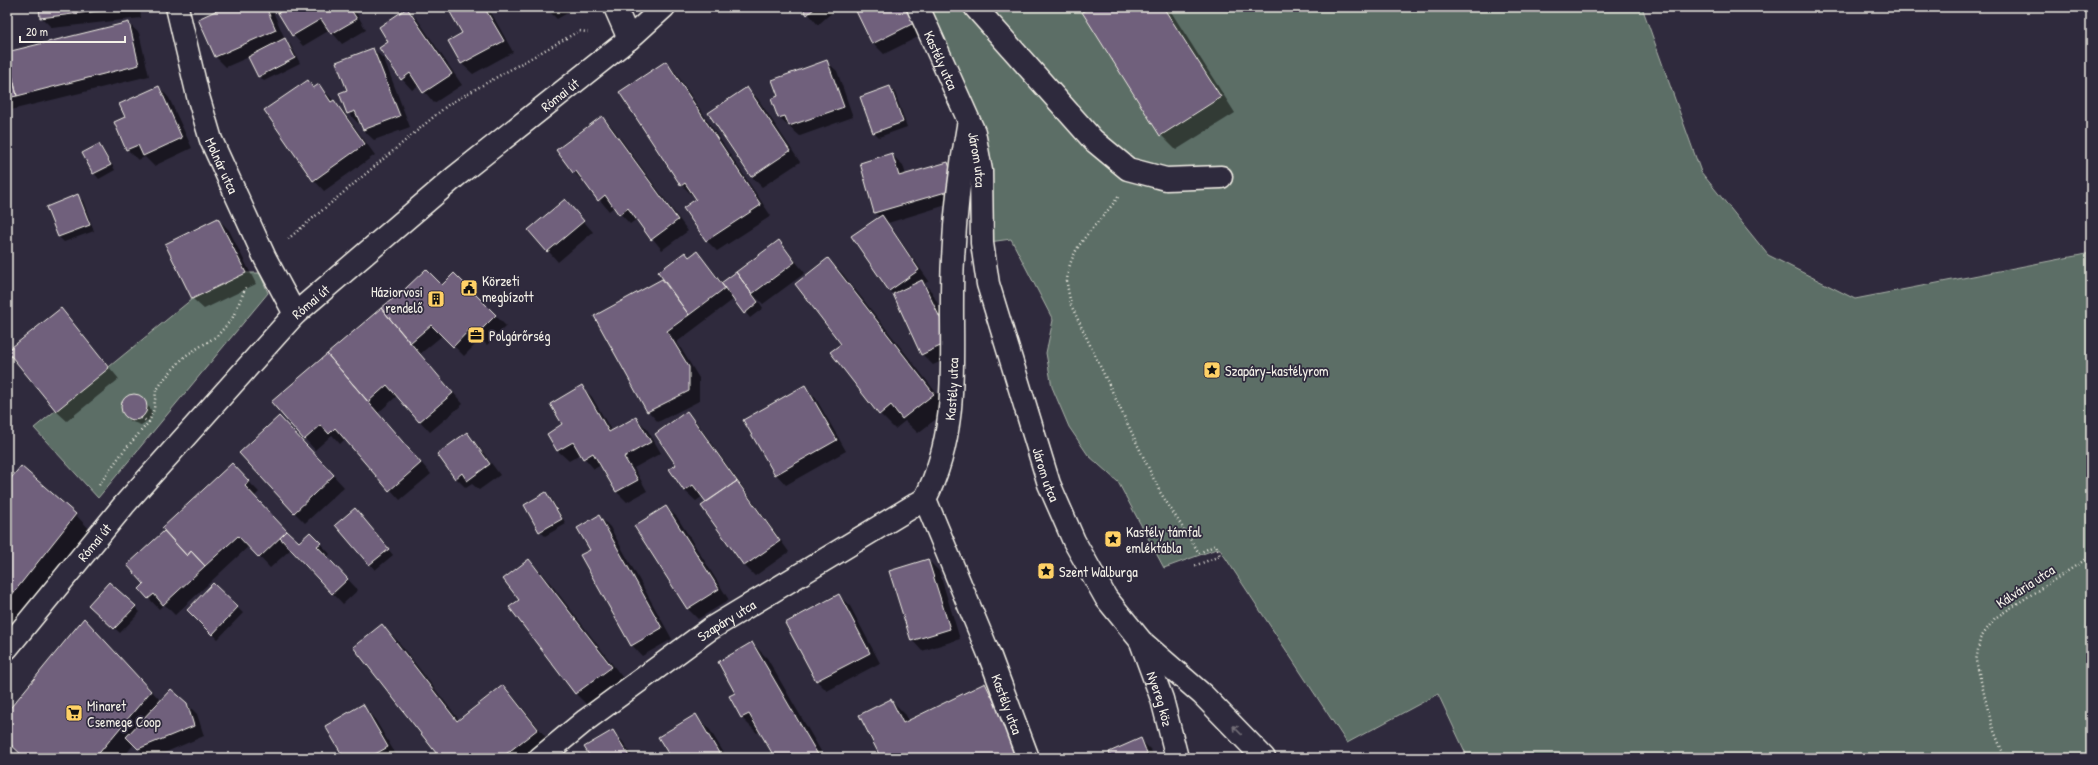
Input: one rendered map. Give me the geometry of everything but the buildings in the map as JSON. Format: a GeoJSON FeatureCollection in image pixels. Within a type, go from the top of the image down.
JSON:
{"type":"FeatureCollection","features":[{"type":"Feature","properties":{"kind":"street","name":"Molnár utca"},"geometry":{"type":"LineString","coordinates":[[177,7],[198,96],[211,140],[265,258],[295,314]]}},
{"type":"Feature","properties":{"kind":"street"},"geometry":{"type":"LineString","coordinates":[[615,7],[629,38]]}},
{"type":"Feature","properties":{"kind":"street","name":"Római út"},"geometry":{"type":"LineString","coordinates":[[7,648],[124,505],[295,314],[455,177],[629,38],[664,7]]}},
{"type":"Feature","properties":{"kind":"street","name":"Kastély utca"},"geometry":{"type":"LineString","coordinates":[[918,7],[969,121],[960,170],[953,259],[952,390],[948,433],[936,477],[925,499],[988,654],[1028,758]]}},
{"type":"Feature","properties":{"kind":"street"},"geometry":{"type":"LineString","coordinates":[[975,7],[1093,140],[1128,169],[1166,178],[1221,177]]}},
{"type":"Feature","properties":{"kind":"street","name":"Járom utca"},"geometry":{"type":"LineString","coordinates":[[969,121],[974,132],[981,171],[982,243],[988,284],[1049,484],[1074,541],[1106,598],[1141,641],[1203,695],[1264,758]]}},
{"type":"Feature","properties":{"kind":"street","name":"Szapáry utca"},"geometry":{"type":"LineString","coordinates":[[540,758],[586,720],[710,630],[925,499]]}},
{"type":"Feature","properties":{"kind":"street","name":"Nyereg köz"},"geometry":{"type":"LineString","coordinates":[[1141,641],[1162,699],[1177,758]]}},
{"type":"Feature","properties":{"kind":"path"},"geometry":{"type":"LineString","coordinates":[[98,488],[122,452],[149,422],[154,409],[156,391],[164,378],[185,356],[217,336],[232,319],[252,273],[265,258],[449,104],[580,31],[629,38]]}},
{"type":"Feature","properties":{"kind":"path"},"geometry":{"type":"LineString","coordinates":[[1128,169],[1125,187],[1114,203],[1083,238],[1072,259],[1067,281],[1071,305],[1160,492],[1199,553],[1216,545],[1220,556],[1194,566]]}},
{"type":"Feature","properties":{"kind":"path"},"geometry":{"type":"LineString","coordinates":[[141,418],[149,422]]}},
{"type":"Feature","properties":{"kind":"path","name":"Kálvária utca"},"geometry":{"type":"LineString","coordinates":[[2005,758],[1992,726],[1976,661],[1980,639],[1995,618],[2091,556]]}},
{"type":"Feature","properties":{"kind":"green space"},"geometry":{"type":"Polygon","coordinates":[[[918,7],[1642,7],[1701,172],[1768,255],[1855,299],[2091,253],[2091,758],[1468,758],[1438,694],[1347,743],[1219,548],[1164,568],[1118,482],[1088,455],[1069,427],[1052,387],[1046,353],[1053,320],[1011,239],[982,243],[981,171],[918,7]]]}},
{"type":"Feature","properties":{"kind":"green space"},"geometry":{"type":"Polygon","coordinates":[[[246,273],[260,273],[268,293],[98,498],[34,428],[192,299],[246,273]]]}},
{"type":"Feature","properties":{"kind":"place","name":"Körzeti megbízott"},"geometry":{"type":"Point","coordinates":[469,288]}},
{"type":"Feature","properties":{"kind":"place","name":"Háziorvosi rendelő"},"geometry":{"type":"Point","coordinates":[436,299]}},
{"type":"Feature","properties":{"kind":"place","name":"Polgárőrség"},"geometry":{"type":"Point","coordinates":[476,335]}},
{"type":"Feature","properties":{"kind":"place","name":"Szapáry-kastélyrom"},"geometry":{"type":"Point","coordinates":[1212,370]}},
{"type":"Feature","properties":{"kind":"place","name":"Kastély támfal emléktábla"},"geometry":{"type":"Point","coordinates":[1113,539]}},
{"type":"Feature","properties":{"kind":"place","name":"Szent Walburga"},"geometry":{"type":"Point","coordinates":[1046,571]}},
{"type":"Feature","properties":{"kind":"place","name":"Minaret Csemege Coop"},"geometry":{"type":"Point","coordinates":[74,713]}}]}
